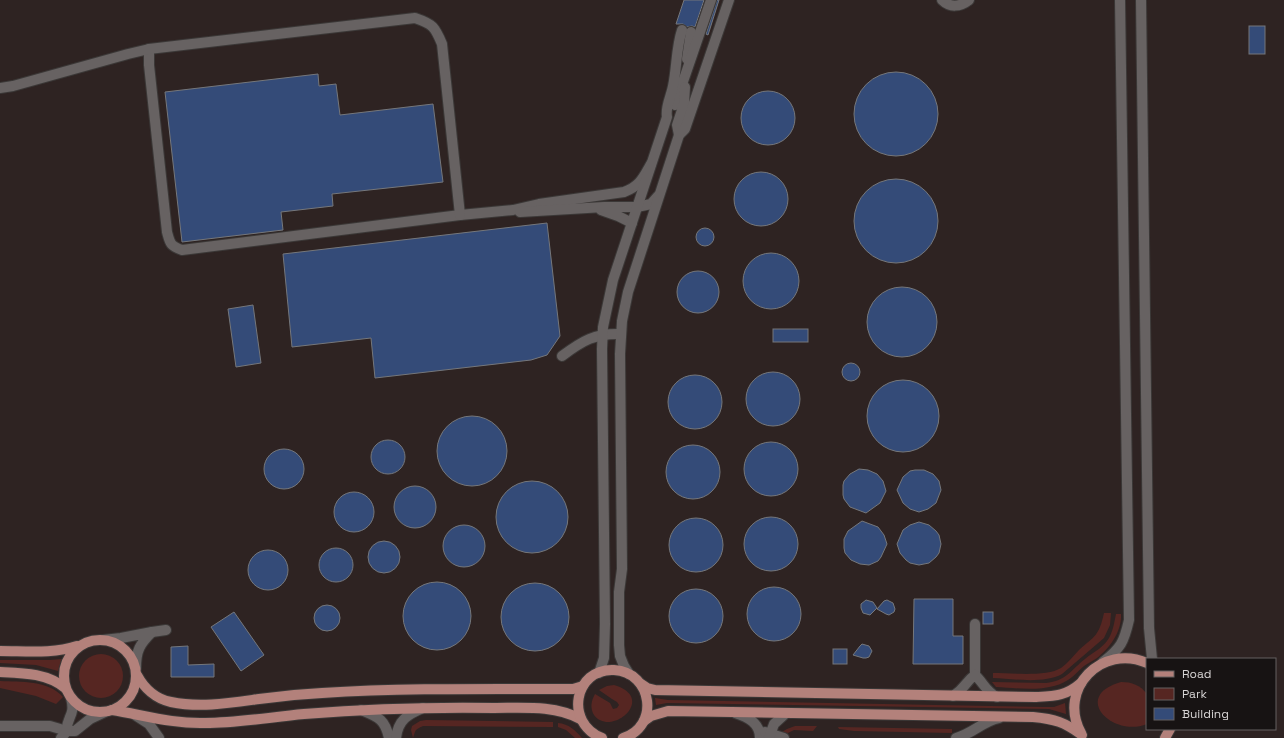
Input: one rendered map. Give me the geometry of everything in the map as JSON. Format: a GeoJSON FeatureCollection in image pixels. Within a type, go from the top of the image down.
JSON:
{"type":"FeatureCollection","features":[{"type":"Feature","properties":{"kind":"main road"},"geometry":{"type":"LineString","coordinates":[[0,651],[58,651],[88,642],[103,640],[118,644],[124,648],[133,660],[136,671],[146,689],[162,699],[171,702],[198,705],[321,693],[376,690],[442,688],[573,689],[583,686]]}},
{"type":"Feature","properties":{"kind":"main road"},"geometry":{"type":"LineString","coordinates":[[65,688],[64,677],[66,662],[70,655],[81,645]]}},
{"type":"Feature","properties":{"kind":"main road"},"geometry":{"type":"LineString","coordinates":[[580,719],[578,704],[583,686],[592,676],[614,670],[629,674],[647,688],[655,690],[1051,697],[1073,690],[1090,672],[1101,664],[1114,659],[1128,658],[1146,663]]}},
{"type":"Feature","properties":{"kind":"main road"},"geometry":{"type":"LineString","coordinates":[[109,711],[125,703],[130,697],[134,690],[136,671]]}},
{"type":"Feature","properties":{"kind":"main road"},"geometry":{"type":"LineString","coordinates":[[0,672],[31,674],[56,681],[65,688],[71,698],[83,708],[90,711],[109,711],[181,722],[204,723],[361,710],[424,708],[540,709],[564,712],[580,719],[590,731],[602,738]]}},
{"type":"Feature","properties":{"kind":"main road"},"geometry":{"type":"LineString","coordinates":[[1081,683],[1077,691],[1074,709],[1078,727],[1083,737]]}},
{"type":"Feature","properties":{"kind":"main road"},"geometry":{"type":"LineString","coordinates":[[641,684],[647,698],[648,706],[641,729]]}},
{"type":"Feature","properties":{"kind":"main road"},"geometry":{"type":"LineString","coordinates":[[623,738],[641,729],[651,716],[668,711],[1010,716],[1049,719],[1069,726],[1083,737]]}},
{"type":"Feature","properties":{"kind":"street"},"geometry":{"type":"LineString","coordinates":[[666,117],[672,114],[712,0]]}},
{"type":"Feature","properties":{"kind":"street"},"geometry":{"type":"LineString","coordinates":[[629,674],[620,656],[619,646],[619,592],[622,569],[621,334],[624,309],[653,206],[659,195],[679,135],[685,129],[729,0]]}},
{"type":"Feature","properties":{"kind":"street"},"geometry":{"type":"LineString","coordinates":[[942,0],[953,6],[963,4],[969,0]]}},
{"type":"Feature","properties":{"kind":"street"},"geometry":{"type":"LineString","coordinates":[[1101,664],[1116,652],[1122,642],[1129,620],[1120,0]]}},
{"type":"Feature","properties":{"kind":"street"},"geometry":{"type":"LineString","coordinates":[[1141,0],[1150,628],[1152,658]]}},
{"type":"Feature","properties":{"kind":"street"},"geometry":{"type":"LineString","coordinates":[[0,88],[13,86],[149,49],[415,18],[429,23],[437,32],[442,44],[460,215]]}},
{"type":"Feature","properties":{"kind":"street"},"geometry":{"type":"LineString","coordinates":[[599,673],[604,658],[605,624],[603,335],[608,300],[613,280],[666,117],[672,92],[679,40],[686,31],[688,45],[684,104],[677,125],[679,135]]}},
{"type":"Feature","properties":{"kind":"street"},"geometry":{"type":"LineString","coordinates":[[149,49],[149,65],[167,232],[170,243],[175,248],[182,250],[460,215],[513,210],[545,202],[624,192],[632,189],[640,183],[651,164]]}},
{"type":"Feature","properties":{"kind":"street"},"geometry":{"type":"LineString","coordinates":[[595,196],[630,196],[638,202]]}},
{"type":"Feature","properties":{"kind":"street"},"geometry":{"type":"LineString","coordinates":[[513,210],[530,212],[638,202],[653,206]]}},
{"type":"Feature","properties":{"kind":"street"},"geometry":{"type":"LineString","coordinates":[[587,207],[603,210],[632,223]]}},
{"type":"Feature","properties":{"kind":"street"},"geometry":{"type":"LineString","coordinates":[[562,356],[588,338],[621,334]]}},
{"type":"Feature","properties":{"kind":"street"},"geometry":{"type":"LineString","coordinates":[[975,624],[975,675]]}},
{"type":"Feature","properties":{"kind":"street"},"geometry":{"type":"LineString","coordinates":[[103,640],[166,630]]}},
{"type":"Feature","properties":{"kind":"street"},"geometry":{"type":"LineString","coordinates":[[136,671],[136,657],[138,649],[143,641],[152,632]]}},
{"type":"Feature","properties":{"kind":"street"},"geometry":{"type":"LineString","coordinates":[[953,696],[960,692],[966,686],[968,680],[975,675]]}},
{"type":"Feature","properties":{"kind":"street"},"geometry":{"type":"LineString","coordinates":[[975,675],[981,680],[988,691],[997,697]]}},
{"type":"Feature","properties":{"kind":"street"},"geometry":{"type":"LineString","coordinates":[[64,735],[66,724],[73,714],[71,698]]}},
{"type":"Feature","properties":{"kind":"street"},"geometry":{"type":"LineString","coordinates":[[396,738],[400,723],[406,716],[424,708]]}},
{"type":"Feature","properties":{"kind":"street"},"geometry":{"type":"LineString","coordinates":[[361,710],[381,720],[386,726],[389,738]]}},
{"type":"Feature","properties":{"kind":"street"},"geometry":{"type":"LineString","coordinates":[[64,735],[75,731],[90,719],[109,711]]}},
{"type":"Feature","properties":{"kind":"street"},"geometry":{"type":"LineString","coordinates":[[735,713],[746,716],[753,721],[760,734],[760,738]]}},
{"type":"Feature","properties":{"kind":"street"},"geometry":{"type":"LineString","coordinates":[[770,736],[774,724],[786,713]]}},
{"type":"Feature","properties":{"kind":"street"},"geometry":{"type":"LineString","coordinates":[[136,715],[149,724],[159,738]]}},
{"type":"Feature","properties":{"kind":"street"},"geometry":{"type":"LineString","coordinates":[[956,738],[968,733],[988,720],[1010,716]]}},
{"type":"Feature","properties":{"kind":"street"},"geometry":{"type":"LineString","coordinates":[[0,726],[50,726],[64,735]]}},
{"type":"Feature","properties":{"kind":"street"},"geometry":{"type":"LineString","coordinates":[[756,726],[770,736],[784,738]]}},
{"type":"Feature","properties":{"kind":"shaded area"},"geometry":{"type":"Polygon","coordinates":[[[0,0],[1284,0],[1284,738],[0,738],[0,0]]]}},
{"type":"Feature","properties":{"kind":"green space"},"geometry":{"type":"Polygon","coordinates":[[[1104,613],[1111,613],[1110,625],[1104,638],[1062,674],[1047,679],[1038,680],[993,678],[993,673],[1038,674],[1055,671],[1061,668],[1096,635],[1104,613]]]}},
{"type":"Feature","properties":{"kind":"green space"},"geometry":{"type":"Polygon","coordinates":[[[1116,614],[1121,614],[1120,627],[1111,644],[1097,658],[1084,666],[1063,683],[1047,688],[1025,689],[996,687],[992,682],[1046,683],[1059,680],[1107,641],[1112,631],[1116,614]]]}},
{"type":"Feature","properties":{"kind":"green space"},"geometry":{"type":"Polygon","coordinates":[[[101,654],[113,658],[119,664],[123,676],[119,688],[113,694],[101,698],[89,694],[83,688],[79,676],[83,664],[89,658],[101,654]]]}},
{"type":"Feature","properties":{"kind":"green space"},"geometry":{"type":"Polygon","coordinates":[[[62,659],[58,671],[36,665],[0,663],[0,660],[62,659]]]}},
{"type":"Feature","properties":{"kind":"green space"},"geometry":{"type":"Polygon","coordinates":[[[0,681],[34,683],[50,687],[63,697],[56,704],[36,696],[0,688],[0,681]]]}},
{"type":"Feature","properties":{"kind":"green space"},"geometry":{"type":"Polygon","coordinates":[[[1121,682],[1136,685],[1142,688],[1146,693],[1146,724],[1134,727],[1121,725],[1110,721],[1102,714],[1098,705],[1099,696],[1106,688],[1121,682]]]}},
{"type":"Feature","properties":{"kind":"green space"},"geometry":{"type":"Polygon","coordinates":[[[614,685],[626,691],[632,698],[631,706],[627,714],[619,719],[610,722],[602,721],[594,715],[592,707],[593,699],[595,694],[610,703],[613,709],[617,708],[619,705],[617,702],[599,690],[607,686],[614,685]]]}},
{"type":"Feature","properties":{"kind":"green space"},"geometry":{"type":"Polygon","coordinates":[[[655,698],[668,700],[1045,707],[1054,707],[1065,703],[1066,714],[1049,709],[667,703],[656,705],[655,698]]]}},
{"type":"Feature","properties":{"kind":"green space"},"geometry":{"type":"Polygon","coordinates":[[[420,721],[553,722],[553,727],[423,726],[416,730],[413,738],[411,730],[412,726],[420,721]]]}},
{"type":"Feature","properties":{"kind":"green space"},"geometry":{"type":"Polygon","coordinates":[[[558,723],[572,728],[582,738],[575,738],[566,730],[558,727],[558,723]]]}},
{"type":"Feature","properties":{"kind":"green space"},"geometry":{"type":"Polygon","coordinates":[[[795,726],[817,726],[813,731],[794,730],[788,733],[782,732],[795,726]]]}},
{"type":"Feature","properties":{"kind":"green space"},"geometry":{"type":"Polygon","coordinates":[[[838,727],[952,729],[952,733],[854,731],[839,729],[838,727]]]}},
{"type":"Feature","properties":{"kind":"building"},"geometry":{"type":"Polygon","coordinates":[[[684,0],[704,0],[695,27],[687,27],[683,24],[676,24],[684,0]]]}},
{"type":"Feature","properties":{"kind":"building"},"geometry":{"type":"Polygon","coordinates":[[[717,0],[719,0],[708,35],[706,34],[717,0]]]}},
{"type":"Feature","properties":{"kind":"building"},"geometry":{"type":"Polygon","coordinates":[[[1249,26],[1265,26],[1265,54],[1249,54],[1249,26]]]}},
{"type":"Feature","properties":{"kind":"building"},"geometry":{"type":"Polygon","coordinates":[[[896,72],[912,75],[926,84],[935,98],[938,114],[935,130],[926,144],[912,153],[896,156],[880,153],[866,144],[857,130],[854,114],[857,98],[866,84],[880,75],[896,72]]]}},
{"type":"Feature","properties":{"kind":"building"},"geometry":{"type":"Polygon","coordinates":[[[318,74],[319,86],[336,84],[340,115],[433,104],[443,182],[332,194],[333,206],[281,212],[283,230],[182,242],[165,92],[318,74]]]}},
{"type":"Feature","properties":{"kind":"building"},"geometry":{"type":"Polygon","coordinates":[[[763,91],[773,91],[783,95],[791,103],[795,113],[795,123],[791,133],[783,141],[773,145],[763,145],[753,141],[745,133],[741,123],[741,113],[745,103],[753,95],[763,91]]]}},
{"type":"Feature","properties":{"kind":"building"},"geometry":{"type":"Polygon","coordinates":[[[756,172],[766,172],[776,176],[784,184],[788,194],[788,204],[784,214],[776,222],[766,226],[756,226],[746,222],[738,214],[734,204],[734,194],[738,184],[746,176],[756,172]]]}},
{"type":"Feature","properties":{"kind":"building"},"geometry":{"type":"Polygon","coordinates":[[[896,179],[912,182],[926,191],[935,205],[938,221],[935,237],[926,251],[912,260],[896,263],[880,260],[866,251],[857,237],[854,221],[857,205],[866,191],[880,182],[896,179]]]}},
{"type":"Feature","properties":{"kind":"building"},"geometry":{"type":"Polygon","coordinates":[[[547,223],[560,336],[547,355],[531,360],[375,378],[371,338],[292,347],[283,254],[547,223]]]}},
{"type":"Feature","properties":{"kind":"building"},"geometry":{"type":"Polygon","coordinates":[[[701,228],[709,228],[714,233],[712,244],[709,246],[701,246],[696,241],[696,233],[701,228]]]}},
{"type":"Feature","properties":{"kind":"building"},"geometry":{"type":"Polygon","coordinates":[[[765,253],[777,253],[787,257],[795,265],[799,275],[799,287],[795,297],[787,305],[777,309],[765,309],[755,305],[747,297],[743,287],[743,275],[747,265],[755,257],[765,253]]]}},
{"type":"Feature","properties":{"kind":"building"},"geometry":{"type":"Polygon","coordinates":[[[694,271],[702,271],[710,274],[716,280],[719,292],[716,304],[710,310],[702,313],[694,313],[686,310],[680,304],[677,296],[677,288],[680,280],[686,274],[694,271]]]}},
{"type":"Feature","properties":{"kind":"building"},"geometry":{"type":"Polygon","coordinates":[[[895,287],[909,287],[922,293],[931,302],[935,308],[937,322],[935,336],[927,347],[916,355],[909,357],[895,357],[888,355],[877,347],[869,336],[867,329],[867,315],[869,308],[877,297],[888,289],[895,287]]]}},
{"type":"Feature","properties":{"kind":"building"},"geometry":{"type":"Polygon","coordinates":[[[253,305],[261,363],[236,367],[228,309],[253,305]]]}},
{"type":"Feature","properties":{"kind":"building"},"geometry":{"type":"Polygon","coordinates":[[[773,329],[808,329],[808,342],[773,342],[773,329]]]}},
{"type":"Feature","properties":{"kind":"building"},"geometry":{"type":"Polygon","coordinates":[[[847,363],[855,363],[860,368],[858,379],[855,381],[847,381],[842,376],[842,368],[847,363]]]}},
{"type":"Feature","properties":{"kind":"building"},"geometry":{"type":"Polygon","coordinates":[[[768,372],[778,372],[788,376],[796,384],[800,394],[800,404],[796,414],[788,422],[778,426],[768,426],[758,422],[750,414],[746,404],[746,394],[750,384],[758,376],[768,372]]]}},
{"type":"Feature","properties":{"kind":"building"},"geometry":{"type":"Polygon","coordinates":[[[690,375],[700,375],[710,379],[718,387],[722,397],[722,407],[718,417],[710,425],[700,429],[690,429],[680,425],[672,417],[668,407],[668,397],[672,387],[680,379],[690,375]]]}},
{"type":"Feature","properties":{"kind":"building"},"geometry":{"type":"Polygon","coordinates":[[[903,380],[917,383],[929,390],[936,402],[939,416],[936,430],[929,442],[917,449],[903,452],[889,449],[877,442],[870,430],[867,416],[870,402],[877,390],[889,383],[903,380]]]}},
{"type":"Feature","properties":{"kind":"building"},"geometry":{"type":"Polygon","coordinates":[[[472,416],[485,419],[497,426],[504,438],[507,451],[504,464],[497,476],[485,483],[472,486],[459,483],[447,476],[440,464],[437,451],[440,438],[447,426],[459,419],[472,416]]]}},
{"type":"Feature","properties":{"kind":"building"},"geometry":{"type":"Polygon","coordinates":[[[385,440],[391,440],[400,445],[404,451],[404,463],[400,469],[391,474],[385,474],[376,469],[371,460],[371,454],[376,445],[385,440]]]}},
{"type":"Feature","properties":{"kind":"building"},"geometry":{"type":"Polygon","coordinates":[[[766,442],[776,442],[786,446],[794,454],[798,464],[798,474],[794,484],[786,492],[776,496],[766,496],[756,492],[748,484],[744,474],[744,464],[748,454],[756,446],[766,442]]]}},
{"type":"Feature","properties":{"kind":"building"},"geometry":{"type":"Polygon","coordinates":[[[688,445],[698,445],[708,449],[716,457],[720,467],[720,477],[716,487],[708,495],[698,499],[688,499],[678,495],[670,487],[666,477],[666,467],[670,457],[678,449],[688,445]]]}},
{"type":"Feature","properties":{"kind":"building"},"geometry":{"type":"Polygon","coordinates":[[[284,449],[292,451],[298,455],[302,461],[304,469],[302,477],[298,483],[292,487],[284,489],[276,487],[270,483],[266,477],[264,469],[266,461],[270,455],[276,451],[284,449]]]}},
{"type":"Feature","properties":{"kind":"building"},"geometry":{"type":"Polygon","coordinates":[[[859,469],[868,470],[877,474],[883,481],[886,491],[880,503],[866,513],[850,507],[843,495],[844,481],[850,474],[859,469]]]}},
{"type":"Feature","properties":{"kind":"building"},"geometry":{"type":"Polygon","coordinates":[[[924,470],[933,474],[939,481],[941,490],[936,503],[928,509],[919,512],[910,509],[903,503],[897,490],[903,477],[910,471],[924,470]]]}},
{"type":"Feature","properties":{"kind":"building"},"geometry":{"type":"Polygon","coordinates":[[[532,481],[552,487],[562,497],[568,517],[562,537],[552,547],[532,553],[512,547],[502,537],[496,517],[502,497],[512,487],[532,481]]]}},
{"type":"Feature","properties":{"kind":"building"},"geometry":{"type":"Polygon","coordinates":[[[415,486],[430,492],[436,507],[430,522],[415,528],[400,522],[394,507],[400,492],[415,486]]]}},
{"type":"Feature","properties":{"kind":"building"},"geometry":{"type":"Polygon","coordinates":[[[358,492],[365,495],[371,501],[374,512],[373,520],[365,529],[358,532],[350,532],[343,529],[335,520],[334,508],[337,501],[346,493],[358,492]]]}},
{"type":"Feature","properties":{"kind":"building"},"geometry":{"type":"Polygon","coordinates":[[[766,517],[776,517],[786,521],[794,529],[798,539],[798,549],[794,559],[786,567],[776,571],[766,571],[756,567],[748,559],[744,549],[744,539],[748,529],[756,521],[766,517]]]}},
{"type":"Feature","properties":{"kind":"building"},"geometry":{"type":"Polygon","coordinates":[[[691,518],[701,518],[711,522],[719,530],[723,540],[723,550],[719,560],[711,568],[701,572],[691,572],[681,568],[673,560],[669,550],[669,540],[673,530],[681,522],[691,518]]]}},
{"type":"Feature","properties":{"kind":"building"},"geometry":{"type":"Polygon","coordinates":[[[862,521],[878,527],[884,535],[887,544],[878,561],[869,565],[860,564],[851,560],[845,553],[844,548],[844,539],[848,531],[862,521]]]}},
{"type":"Feature","properties":{"kind":"building"},"geometry":{"type":"Polygon","coordinates":[[[919,522],[929,525],[936,531],[939,535],[941,544],[939,553],[936,557],[929,563],[919,565],[910,563],[906,560],[900,553],[897,544],[903,530],[910,525],[919,522]]]}},
{"type":"Feature","properties":{"kind":"building"},"geometry":{"type":"Polygon","coordinates":[[[460,525],[468,525],[476,528],[482,534],[485,546],[482,558],[476,564],[468,567],[460,567],[452,564],[446,558],[443,550],[443,542],[446,534],[452,528],[460,525]]]}},
{"type":"Feature","properties":{"kind":"building"},"geometry":{"type":"Polygon","coordinates":[[[381,541],[387,541],[397,548],[400,557],[399,563],[393,570],[387,573],[381,573],[371,566],[368,560],[368,554],[375,544],[381,541]]]}},
{"type":"Feature","properties":{"kind":"building"},"geometry":{"type":"Polygon","coordinates":[[[336,548],[348,553],[353,565],[348,577],[336,582],[324,577],[319,565],[324,553],[336,548]]]}},
{"type":"Feature","properties":{"kind":"building"},"geometry":{"type":"Polygon","coordinates":[[[272,550],[279,553],[285,559],[288,570],[287,578],[279,587],[272,590],[264,590],[257,587],[249,578],[248,566],[251,559],[260,551],[272,550]]]}},
{"type":"Feature","properties":{"kind":"building"},"geometry":{"type":"Polygon","coordinates":[[[437,582],[450,585],[461,592],[468,603],[471,616],[468,629],[461,640],[450,647],[437,650],[424,647],[413,640],[406,629],[403,616],[406,603],[413,592],[424,585],[437,582]]]}},
{"type":"Feature","properties":{"kind":"building"},"geometry":{"type":"Polygon","coordinates":[[[535,583],[548,586],[559,593],[566,604],[569,617],[566,630],[559,641],[548,648],[535,651],[522,648],[511,641],[504,630],[501,617],[504,604],[511,593],[522,586],[535,583]]]}},
{"type":"Feature","properties":{"kind":"building"},"geometry":{"type":"Polygon","coordinates":[[[769,587],[779,587],[789,591],[797,599],[801,609],[801,619],[797,629],[789,637],[779,641],[769,641],[759,637],[751,629],[747,619],[747,609],[751,599],[759,591],[769,587]]]}},
{"type":"Feature","properties":{"kind":"building"},"geometry":{"type":"Polygon","coordinates":[[[691,589],[701,589],[711,593],[719,601],[723,611],[723,621],[719,631],[711,639],[701,643],[691,643],[681,639],[673,631],[669,621],[669,611],[673,601],[681,593],[691,589]]]}},
{"type":"Feature","properties":{"kind":"building"},"geometry":{"type":"Polygon","coordinates":[[[914,599],[953,599],[953,636],[963,636],[963,664],[913,664],[914,599]]]}},
{"type":"Feature","properties":{"kind":"building"},"geometry":{"type":"Polygon","coordinates":[[[866,600],[873,602],[877,608],[870,615],[863,613],[861,608],[861,604],[866,600]]]}},
{"type":"Feature","properties":{"kind":"building"},"geometry":{"type":"Polygon","coordinates":[[[887,600],[893,603],[895,609],[894,612],[889,615],[877,609],[884,601],[887,600]]]}},
{"type":"Feature","properties":{"kind":"building"},"geometry":{"type":"Polygon","coordinates":[[[327,605],[336,609],[340,618],[336,627],[327,631],[318,627],[314,618],[318,609],[327,605]]]}},
{"type":"Feature","properties":{"kind":"building"},"geometry":{"type":"Polygon","coordinates":[[[234,612],[264,655],[241,671],[211,627],[234,612]]]}},
{"type":"Feature","properties":{"kind":"building"},"geometry":{"type":"Polygon","coordinates":[[[983,612],[993,612],[993,624],[983,624],[983,612]]]}},
{"type":"Feature","properties":{"kind":"building"},"geometry":{"type":"Polygon","coordinates":[[[862,644],[869,646],[872,651],[869,657],[863,658],[853,655],[862,644]]]}},
{"type":"Feature","properties":{"kind":"building"},"geometry":{"type":"Polygon","coordinates":[[[188,646],[188,665],[214,664],[214,677],[171,677],[171,647],[188,646]]]}},
{"type":"Feature","properties":{"kind":"building"},"geometry":{"type":"Polygon","coordinates":[[[833,649],[847,649],[847,664],[833,664],[833,649]]]}}]}
